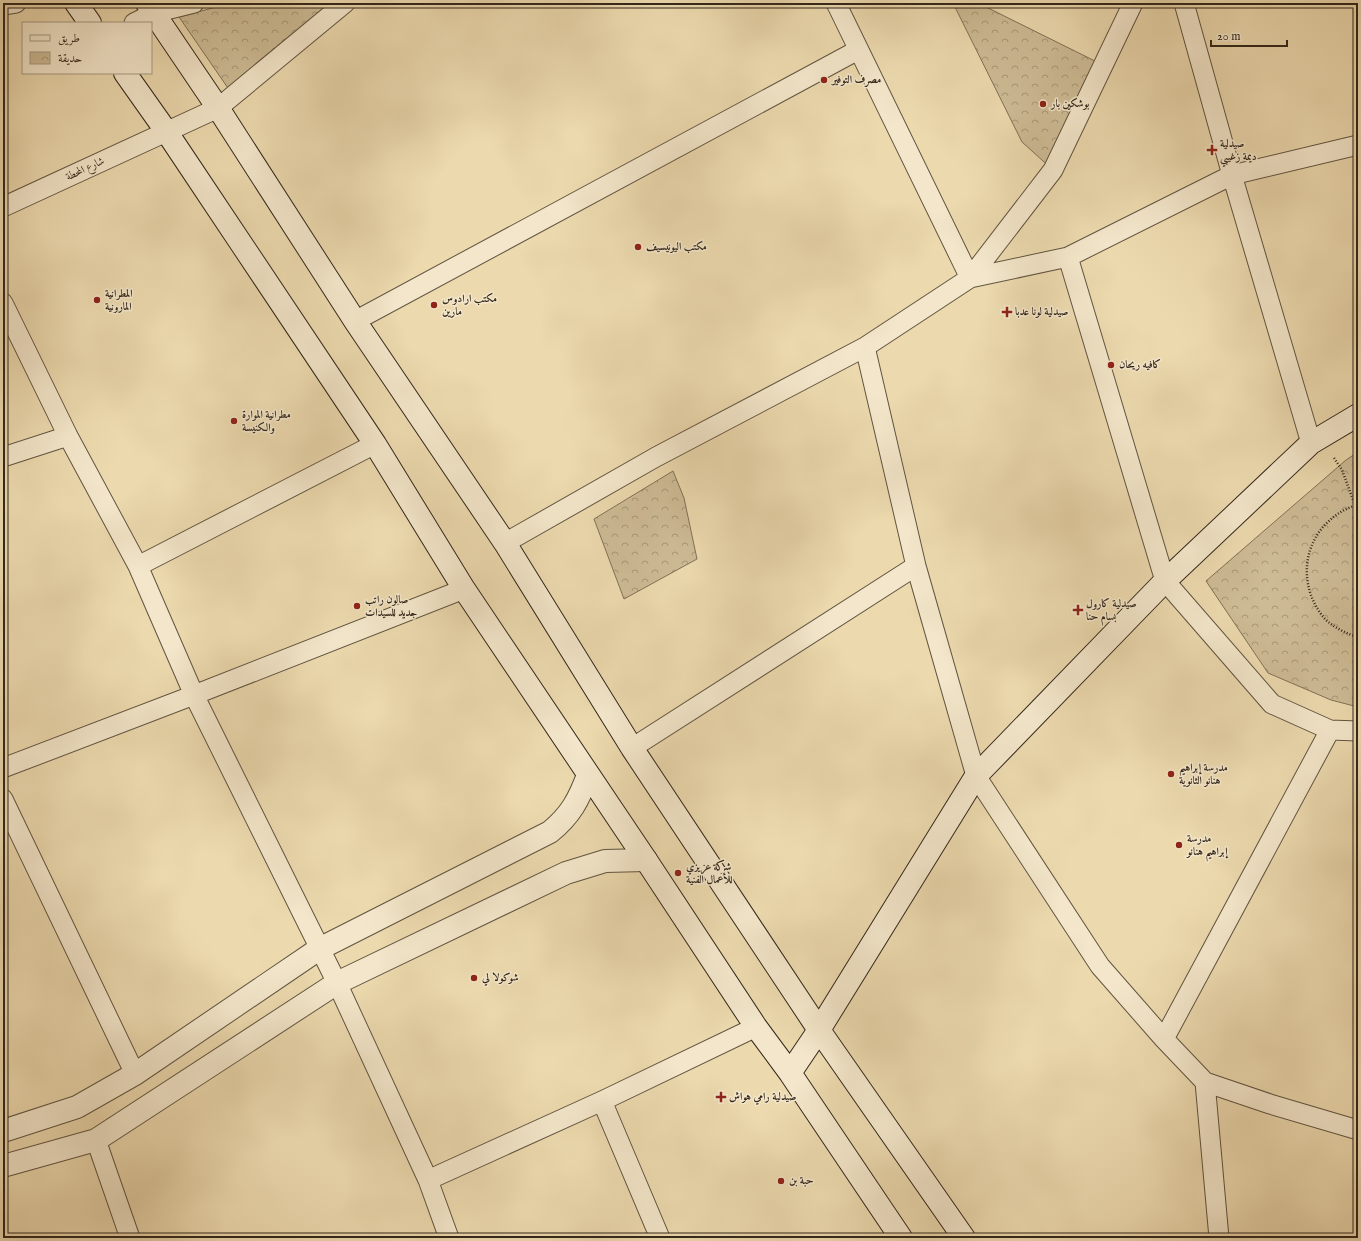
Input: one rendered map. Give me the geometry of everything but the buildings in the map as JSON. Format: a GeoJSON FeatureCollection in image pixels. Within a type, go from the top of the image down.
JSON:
{"type":"FeatureCollection","features":[{"type":"Feature","properties":{"kind":"main road"},"geometry":{"type":"LineString","coordinates":[[76,3],[89,22]]}},
{"type":"Feature","properties":{"kind":"main road"},"geometry":{"type":"LineString","coordinates":[[151,8],[218,108],[355,321],[505,543],[632,748],[819,1030],[964,1238]]}},
{"type":"Feature","properties":{"kind":"main road"},"geometry":{"type":"LineString","coordinates":[[126,74],[166,131],[375,444],[464,588],[588,775],[756,1027],[790,1073],[901,1238]]}},
{"type":"Feature","properties":{"kind":"main road"},"geometry":{"type":"LineString","coordinates":[[790,1073],[819,1030],[976,776],[1165,581],[1316,440],[1358,415]]}},
{"type":"Feature","properties":{"kind":"main road"},"geometry":{"type":"LineString","coordinates":[[3,1131],[77,1107],[135,1074],[319,949],[550,832],[562,822],[571,811],[578,800],[588,775]]}},
{"type":"Feature","properties":{"kind":"main road"},"geometry":{"type":"LineString","coordinates":[[3,1166],[96,1140],[337,983],[566,872],[605,861],[646,860]]}},
{"type":"Feature","properties":{"kind":"street"},"geometry":{"type":"LineString","coordinates":[[3,5],[16,3]]}},
{"type":"Feature","properties":{"kind":"street"},"geometry":{"type":"LineString","coordinates":[[135,22],[151,8],[194,3]]}},
{"type":"Feature","properties":{"kind":"street","name":"شارع المحطة"},"geometry":{"type":"LineString","coordinates":[[3,207],[218,108],[345,3]]}},
{"type":"Feature","properties":{"kind":"street"},"geometry":{"type":"LineString","coordinates":[[836,3],[970,278]]}},
{"type":"Feature","properties":{"kind":"street"},"geometry":{"type":"LineString","coordinates":[[505,543],[656,458],[865,347],[970,278],[1053,170],[1132,3]]}},
{"type":"Feature","properties":{"kind":"street"},"geometry":{"type":"LineString","coordinates":[[1184,3],[1232,175],[1316,440]]}},
{"type":"Feature","properties":{"kind":"street"},"geometry":{"type":"LineString","coordinates":[[355,321],[858,50]]}},
{"type":"Feature","properties":{"kind":"street"},"geometry":{"type":"LineString","coordinates":[[970,278],[1068,257],[1232,175],[1358,145]]}},
{"type":"Feature","properties":{"kind":"street"},"geometry":{"type":"LineString","coordinates":[[1068,257],[1165,581],[1272,704],[1330,730],[1358,732]]}},
{"type":"Feature","properties":{"kind":"street"},"geometry":{"type":"LineString","coordinates":[[3,303],[68,436],[138,566],[194,695],[337,983],[428,1180],[449,1238]]}},
{"type":"Feature","properties":{"kind":"street"},"geometry":{"type":"LineString","coordinates":[[865,347],[916,566],[976,776],[1100,966],[1204,1082],[1270,1104],[1358,1130]]}},
{"type":"Feature","properties":{"kind":"street"},"geometry":{"type":"LineString","coordinates":[[3,457],[68,436]]}},
{"type":"Feature","properties":{"kind":"street"},"geometry":{"type":"LineString","coordinates":[[138,566],[375,444]]}},
{"type":"Feature","properties":{"kind":"street"},"geometry":{"type":"LineString","coordinates":[[632,748],[916,566]]}},
{"type":"Feature","properties":{"kind":"street"},"geometry":{"type":"LineString","coordinates":[[3,768],[194,695],[464,588]]}},
{"type":"Feature","properties":{"kind":"street"},"geometry":{"type":"LineString","coordinates":[[1164,1039],[1330,730]]}},
{"type":"Feature","properties":{"kind":"street"},"geometry":{"type":"LineString","coordinates":[[3,799],[135,1074]]}},
{"type":"Feature","properties":{"kind":"street"},"geometry":{"type":"LineString","coordinates":[[428,1180],[602,1101],[756,1027]]}},
{"type":"Feature","properties":{"kind":"street"},"geometry":{"type":"LineString","coordinates":[[1204,1082],[1219,1238]]}},
{"type":"Feature","properties":{"kind":"street"},"geometry":{"type":"LineString","coordinates":[[602,1101],[660,1238]]}},
{"type":"Feature","properties":{"kind":"street"},"geometry":{"type":"LineString","coordinates":[[96,1140],[130,1238]]}},
{"type":"Feature","properties":{"kind":"path"},"geometry":{"type":"LineString","coordinates":[[1316,440],[1342,470],[1358,513]]}},
{"type":"Feature","properties":{"kind":"path"},"geometry":{"type":"LineString","coordinates":[[1356,505],[1351,506],[1330,518],[1315,536],[1307,558],[1307,580],[1313,602],[1326,620],[1344,633],[1358,637]]}},
{"type":"Feature","properties":{"kind":"green space"},"geometry":{"type":"Polygon","coordinates":[[[231,3],[336,3],[230,91],[179,17],[231,3]]]}},
{"type":"Feature","properties":{"kind":"green space"},"geometry":{"type":"Polygon","coordinates":[[[953,3],[978,3],[1103,65],[1053,170],[1022,142],[953,3]]]}},
{"type":"Feature","properties":{"kind":"green space"},"geometry":{"type":"Polygon","coordinates":[[[1358,452],[1358,707],[1331,700],[1268,673],[1206,581],[1346,460],[1358,452]]]}},
{"type":"Feature","properties":{"kind":"green space"},"geometry":{"type":"Polygon","coordinates":[[[673,471],[684,498],[697,559],[624,599],[594,519],[673,471]]]}},
{"type":"Feature","properties":{"kind":"place","name":"مصرف التوفير"},"geometry":{"type":"Point","coordinates":[824,80]}},
{"type":"Feature","properties":{"kind":"place","name":"بوشكين بار"},"geometry":{"type":"Point","coordinates":[1043,104]}},
{"type":"Feature","properties":{"kind":"place","name":"صيدلية ديمة زغيبي"},"geometry":{"type":"Point","coordinates":[1212,150]}},
{"type":"Feature","properties":{"kind":"place","name":"مكتب اليونيسيف"},"geometry":{"type":"Point","coordinates":[638,247]}},
{"type":"Feature","properties":{"kind":"place","name":"المطرانية المارونية"},"geometry":{"type":"Point","coordinates":[97,300]}},
{"type":"Feature","properties":{"kind":"place","name":"مكتب ارادوس مارين"},"geometry":{"type":"Point","coordinates":[434,305]}},
{"type":"Feature","properties":{"kind":"place","name":"صيدلية لونا عدبا"},"geometry":{"type":"Point","coordinates":[1007,312]}},
{"type":"Feature","properties":{"kind":"place","name":"كافيه ريحان"},"geometry":{"type":"Point","coordinates":[1111,365]}},
{"type":"Feature","properties":{"kind":"place","name":"مطرانية الموارة والكنيسة"},"geometry":{"type":"Point","coordinates":[234,421]}},
{"type":"Feature","properties":{"kind":"place","name":"صالون راتب جديد للسيدات"},"geometry":{"type":"Point","coordinates":[357,606]}},
{"type":"Feature","properties":{"kind":"place","name":"صيدلية كارول بسام حنا"},"geometry":{"type":"Point","coordinates":[1078,610]}},
{"type":"Feature","properties":{"kind":"place","name":"مدرسة إبراهيم هنانو الثانوية"},"geometry":{"type":"Point","coordinates":[1171,774]}},
{"type":"Feature","properties":{"kind":"place","name":"مدرسة إبراهيم هنانو"},"geometry":{"type":"Point","coordinates":[1179,845]}},
{"type":"Feature","properties":{"kind":"place","name":"شركة عزيزي للأعمال الفنية"},"geometry":{"type":"Point","coordinates":[678,873]}},
{"type":"Feature","properties":{"kind":"place","name":"شوكولا لي"},"geometry":{"type":"Point","coordinates":[474,978]}},
{"type":"Feature","properties":{"kind":"place","name":"صيدلية رامي هواش"},"geometry":{"type":"Point","coordinates":[721,1097]}},
{"type":"Feature","properties":{"kind":"place","name":"حبة بن"},"geometry":{"type":"Point","coordinates":[781,1181]}}]}
